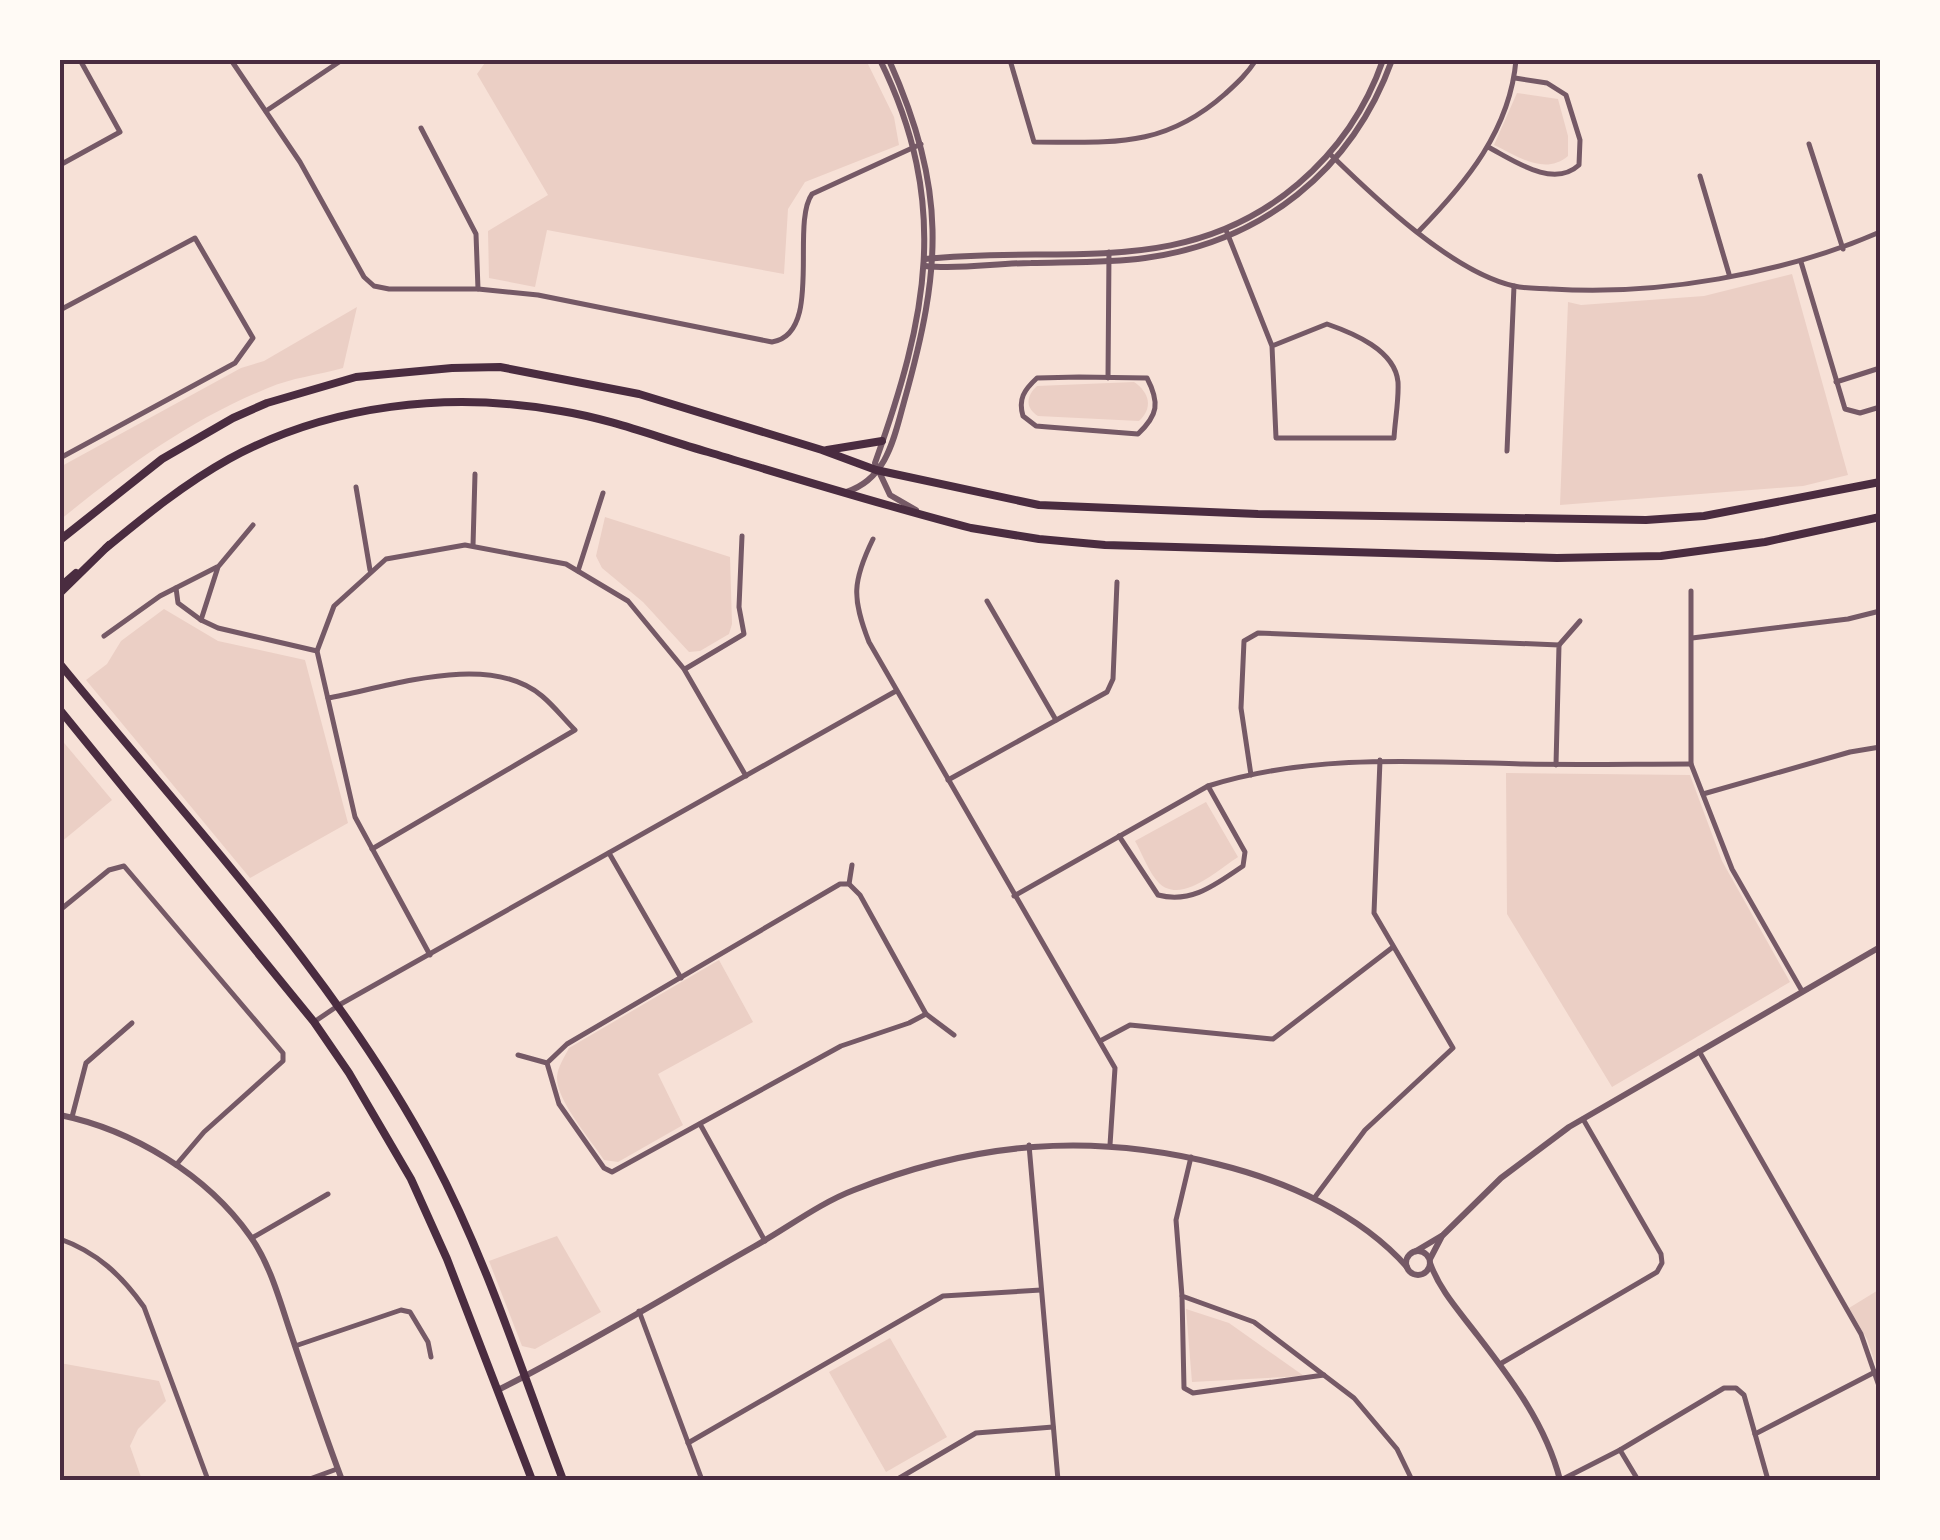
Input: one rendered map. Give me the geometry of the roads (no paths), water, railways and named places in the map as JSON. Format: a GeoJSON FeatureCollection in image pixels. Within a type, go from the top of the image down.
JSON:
{"type":"FeatureCollection","features":[{"type":"Feature","properties":{"kind":"main road"},"geometry":{"type":"LineString","coordinates":[[60,540],[147,468],[200,436],[267,404],[356,378],[452,368],[500,367],[639,394],[876,470],[1054,506],[1589,522],[1704,516],[1880,482]]}},
{"type":"Feature","properties":{"kind":"main road"},"geometry":{"type":"LineString","coordinates":[[60,590],[109,545],[186,485],[232,458],[309,426],[366,411],[448,401],[501,402],[581,415],[929,517],[1010,535],[1104,545],[1557,558],[1661,556],[1714,550],[1880,516]]}},
{"type":"Feature","properties":{"kind":"main road"},"geometry":{"type":"LineString","coordinates":[[822,450],[882,441]]}},
{"type":"Feature","properties":{"kind":"main road"},"geometry":{"type":"LineString","coordinates":[[60,664],[338,1005],[387,1078],[444,1180],[492,1287],[563,1480]]}},
{"type":"Feature","properties":{"kind":"main road"},"geometry":{"type":"LineString","coordinates":[[60,712],[314,1022],[349,1073],[406,1168],[446,1259],[532,1480]]}},
{"type":"Feature","properties":{"kind":"street"},"geometry":{"type":"LineString","coordinates":[[60,165],[120,132],[80,60]]}},
{"type":"Feature","properties":{"kind":"street"},"geometry":{"type":"LineString","coordinates":[[231,60],[300,162],[368,282],[389,290],[478,289],[538,295],[772,342],[788,337],[796,324],[805,261],[807,200],[819,188],[918,146]]}},
{"type":"Feature","properties":{"kind":"street"},"geometry":{"type":"LineString","coordinates":[[266,112],[342,60]]}},
{"type":"Feature","properties":{"kind":"street"},"geometry":{"type":"LineString","coordinates":[[880,60],[918,146]]}},
{"type":"Feature","properties":{"kind":"street"},"geometry":{"type":"LineString","coordinates":[[846,492],[862,485],[890,457],[918,356],[929,262],[932,204],[918,146],[889,60]]}},
{"type":"Feature","properties":{"kind":"street"},"geometry":{"type":"LineString","coordinates":[[1010,60],[1034,142],[1113,142],[1166,133],[1201,116],[1248,74],[1256,60]]}},
{"type":"Feature","properties":{"kind":"street"},"geometry":{"type":"LineString","coordinates":[[1332,156],[1364,108],[1383,60]]}},
{"type":"Feature","properties":{"kind":"street"},"geometry":{"type":"LineString","coordinates":[[929,262],[1166,255],[1227,234],[1286,204],[1332,156],[1371,110],[1392,60]]}},
{"type":"Feature","properties":{"kind":"street"},"geometry":{"type":"LineString","coordinates":[[1418,232],[1470,176],[1488,147],[1506,107],[1516,60]]}},
{"type":"Feature","properties":{"kind":"street"},"geometry":{"type":"LineString","coordinates":[[1488,147],[1548,174],[1572,172],[1579,165],[1580,140],[1566,95],[1547,83],[1515,78]]}},
{"type":"Feature","properties":{"kind":"street"},"geometry":{"type":"LineString","coordinates":[[421,128],[476,234],[478,289]]}},
{"type":"Feature","properties":{"kind":"street"},"geometry":{"type":"LineString","coordinates":[[1808,144],[1843,249]]}},
{"type":"Feature","properties":{"kind":"street"},"geometry":{"type":"LineString","coordinates":[[1332,156],[1418,232],[1460,262],[1514,286],[1606,290],[1729,275],[1801,262],[1880,232]]}},
{"type":"Feature","properties":{"kind":"street"},"geometry":{"type":"LineString","coordinates":[[1700,176],[1729,275]]}},
{"type":"Feature","properties":{"kind":"street"},"geometry":{"type":"LineString","coordinates":[[1227,234],[1272,346],[1276,438],[1394,438],[1398,379],[1388,361],[1357,334],[1328,324],[1272,346]]}},
{"type":"Feature","properties":{"kind":"street"},"geometry":{"type":"LineString","coordinates":[[60,310],[195,238],[253,338],[235,362],[60,458]]}},
{"type":"Feature","properties":{"kind":"street"},"geometry":{"type":"LineString","coordinates":[[1108,378],[1109,257]]}},
{"type":"Feature","properties":{"kind":"street"},"geometry":{"type":"LineString","coordinates":[[929,262],[911,348],[875,463],[890,496],[929,517]]}},
{"type":"Feature","properties":{"kind":"street"},"geometry":{"type":"LineString","coordinates":[[1801,262],[1845,410],[1860,413],[1880,407]]}},
{"type":"Feature","properties":{"kind":"street"},"geometry":{"type":"LineString","coordinates":[[1507,451],[1514,286]]}},
{"type":"Feature","properties":{"kind":"street"},"geometry":{"type":"LineString","coordinates":[[1836,382],[1880,368]]}},
{"type":"Feature","properties":{"kind":"street"},"geometry":{"type":"LineString","coordinates":[[1037,378],[1108,378],[1147,378],[1158,399],[1154,420],[1138,434],[1036,426],[1023,416],[1019,403],[1026,388],[1037,378]]}},
{"type":"Feature","properties":{"kind":"street"},"geometry":{"type":"LineString","coordinates":[[472,547],[476,474]]}},
{"type":"Feature","properties":{"kind":"street"},"geometry":{"type":"LineString","coordinates":[[356,486],[370,570]]}},
{"type":"Feature","properties":{"kind":"street"},"geometry":{"type":"LineString","coordinates":[[578,571],[603,493]]}},
{"type":"Feature","properties":{"kind":"street"},"geometry":{"type":"LineString","coordinates":[[201,620],[218,567],[254,525]]}},
{"type":"Feature","properties":{"kind":"street"},"geometry":{"type":"LineString","coordinates":[[684,669],[744,634],[739,607],[742,536]]}},
{"type":"Feature","properties":{"kind":"street"},"geometry":{"type":"LineString","coordinates":[[873,539],[856,574],[856,606],[868,642],[1115,1068],[1110,1144]]}},
{"type":"Feature","properties":{"kind":"street"},"geometry":{"type":"LineString","coordinates":[[430,954],[355,817],[316,651],[334,606],[386,559],[465,545],[566,564],[628,601],[684,669],[746,776]]}},
{"type":"Feature","properties":{"kind":"street"},"geometry":{"type":"LineString","coordinates":[[104,636],[176,588],[218,567]]}},
{"type":"Feature","properties":{"kind":"street"},"geometry":{"type":"LineString","coordinates":[[948,780],[1107,692],[1113,679],[1117,582]]}},
{"type":"Feature","properties":{"kind":"street"},"geometry":{"type":"LineString","coordinates":[[176,588],[178,604],[218,628],[316,651]]}},
{"type":"Feature","properties":{"kind":"street"},"geometry":{"type":"LineString","coordinates":[[1691,591],[1691,764],[1732,869],[1803,992]]}},
{"type":"Feature","properties":{"kind":"street"},"geometry":{"type":"LineString","coordinates":[[987,602],[1056,720]]}},
{"type":"Feature","properties":{"kind":"street"},"geometry":{"type":"LineString","coordinates":[[1692,638],[1848,619],[1880,611]]}},
{"type":"Feature","properties":{"kind":"street"},"geometry":{"type":"LineString","coordinates":[[1556,765],[1559,646],[1580,621]]}},
{"type":"Feature","properties":{"kind":"street"},"geometry":{"type":"LineString","coordinates":[[1251,775],[1241,708],[1244,642],[1258,633],[1559,646]]}},
{"type":"Feature","properties":{"kind":"street"},"geometry":{"type":"LineString","coordinates":[[328,698],[461,673],[499,674],[540,693],[575,730],[372,849]]}},
{"type":"Feature","properties":{"kind":"street"},"geometry":{"type":"LineString","coordinates":[[314,1022],[896,691]]}},
{"type":"Feature","properties":{"kind":"street"},"geometry":{"type":"LineString","coordinates":[[1702,794],[1880,747]]}},
{"type":"Feature","properties":{"kind":"street"},"geometry":{"type":"LineString","coordinates":[[1014,896],[1208,786],[1306,764],[1380,760],[1691,764]]}},
{"type":"Feature","properties":{"kind":"street"},"geometry":{"type":"LineString","coordinates":[[1314,1197],[1365,1130],[1453,1048],[1374,913],[1380,760]]}},
{"type":"Feature","properties":{"kind":"street"},"geometry":{"type":"LineString","coordinates":[[1120,836],[1158,895],[1176,900],[1200,894],[1243,866],[1246,852],[1208,786]]}},
{"type":"Feature","properties":{"kind":"street"},"geometry":{"type":"LineString","coordinates":[[609,853],[680,978]]}},
{"type":"Feature","properties":{"kind":"street"},"geometry":{"type":"LineString","coordinates":[[850,884],[852,865]]}},
{"type":"Feature","properties":{"kind":"street"},"geometry":{"type":"LineString","coordinates":[[60,910],[109,870],[124,866],[284,1053],[284,1061],[204,1132],[176,1165]]}},
{"type":"Feature","properties":{"kind":"street"},"geometry":{"type":"LineString","coordinates":[[546,1063],[566,1044],[840,884],[850,884],[860,895],[926,1014],[954,1035]]}},
{"type":"Feature","properties":{"kind":"street"},"geometry":{"type":"LineString","coordinates":[[1407,1267],[1407,1259],[1414,1252],[1443,1235],[1501,1178],[1583,1119],[1880,946]]}},
{"type":"Feature","properties":{"kind":"street"},"geometry":{"type":"LineString","coordinates":[[1100,1040],[1130,1025],[1273,1039],[1394,947]]}},
{"type":"Feature","properties":{"kind":"street"},"geometry":{"type":"LineString","coordinates":[[546,1063],[560,1104],[604,1168],[612,1172],[841,1046],[926,1014]]}},
{"type":"Feature","properties":{"kind":"street"},"geometry":{"type":"LineString","coordinates":[[72,1118],[86,1063],[132,1023]]}},
{"type":"Feature","properties":{"kind":"street"},"geometry":{"type":"LineString","coordinates":[[1698,1051],[1861,1334],[1880,1389]]}},
{"type":"Feature","properties":{"kind":"street"},"geometry":{"type":"LineString","coordinates":[[518,1055],[546,1063]]}},
{"type":"Feature","properties":{"kind":"street"},"geometry":{"type":"LineString","coordinates":[[60,1115],[116,1130],[176,1165],[225,1206],[252,1238],[278,1294],[342,1480]]}},
{"type":"Feature","properties":{"kind":"street"},"geometry":{"type":"LineString","coordinates":[[1500,1364],[1657,1272],[1662,1263],[1661,1254],[1583,1119]]}},
{"type":"Feature","properties":{"kind":"street"},"geometry":{"type":"LineString","coordinates":[[700,1124],[764,1241]]}},
{"type":"Feature","properties":{"kind":"street"},"geometry":{"type":"LineString","coordinates":[[498,1390],[851,1190],[969,1153],[1029,1145],[1110,1144],[1237,1169],[1314,1197],[1390,1248],[1412,1273],[1438,1284]]}},
{"type":"Feature","properties":{"kind":"street"},"geometry":{"type":"LineString","coordinates":[[1029,1145],[1058,1480]]}},
{"type":"Feature","properties":{"kind":"street"},"geometry":{"type":"LineString","coordinates":[[1191,1158],[1176,1220],[1184,1388],[1193,1392],[1324,1375]]}},
{"type":"Feature","properties":{"kind":"street"},"geometry":{"type":"LineString","coordinates":[[252,1238],[328,1194]]}},
{"type":"Feature","properties":{"kind":"street"},"geometry":{"type":"LineString","coordinates":[[1420,1274],[1427,1271],[1443,1235]]}},
{"type":"Feature","properties":{"kind":"street"},"geometry":{"type":"LineString","coordinates":[[60,1240],[102,1260],[127,1283],[144,1307],[208,1480]]}},
{"type":"Feature","properties":{"kind":"street"},"geometry":{"type":"LineString","coordinates":[[1390,1248],[1424,1252],[1438,1284],[1500,1364],[1540,1424],[1561,1480],[1724,1388],[1736,1388],[1744,1396],[1768,1480]]}},
{"type":"Feature","properties":{"kind":"street"},"geometry":{"type":"LineString","coordinates":[[688,1443],[943,1296],[1041,1290]]}},
{"type":"Feature","properties":{"kind":"street"},"geometry":{"type":"LineString","coordinates":[[1182,1296],[1254,1322],[1354,1398],[1398,1449],[1412,1480]]}},
{"type":"Feature","properties":{"kind":"street"},"geometry":{"type":"LineString","coordinates":[[295,1346],[401,1310],[410,1312],[421,1327],[431,1357]]}},
{"type":"Feature","properties":{"kind":"street"},"geometry":{"type":"LineString","coordinates":[[639,1311],[702,1480]]}},
{"type":"Feature","properties":{"kind":"street"},"geometry":{"type":"LineString","coordinates":[[1756,1434],[1875,1372]]}},
{"type":"Feature","properties":{"kind":"street"},"geometry":{"type":"LineString","coordinates":[[896,1480],[976,1434],[1053,1427]]}},
{"type":"Feature","properties":{"kind":"street"},"geometry":{"type":"LineString","coordinates":[[1620,1450],[1638,1480]]}},
{"type":"Feature","properties":{"kind":"street"},"geometry":{"type":"LineString","coordinates":[[307,1480],[338,1469]]}}]}
